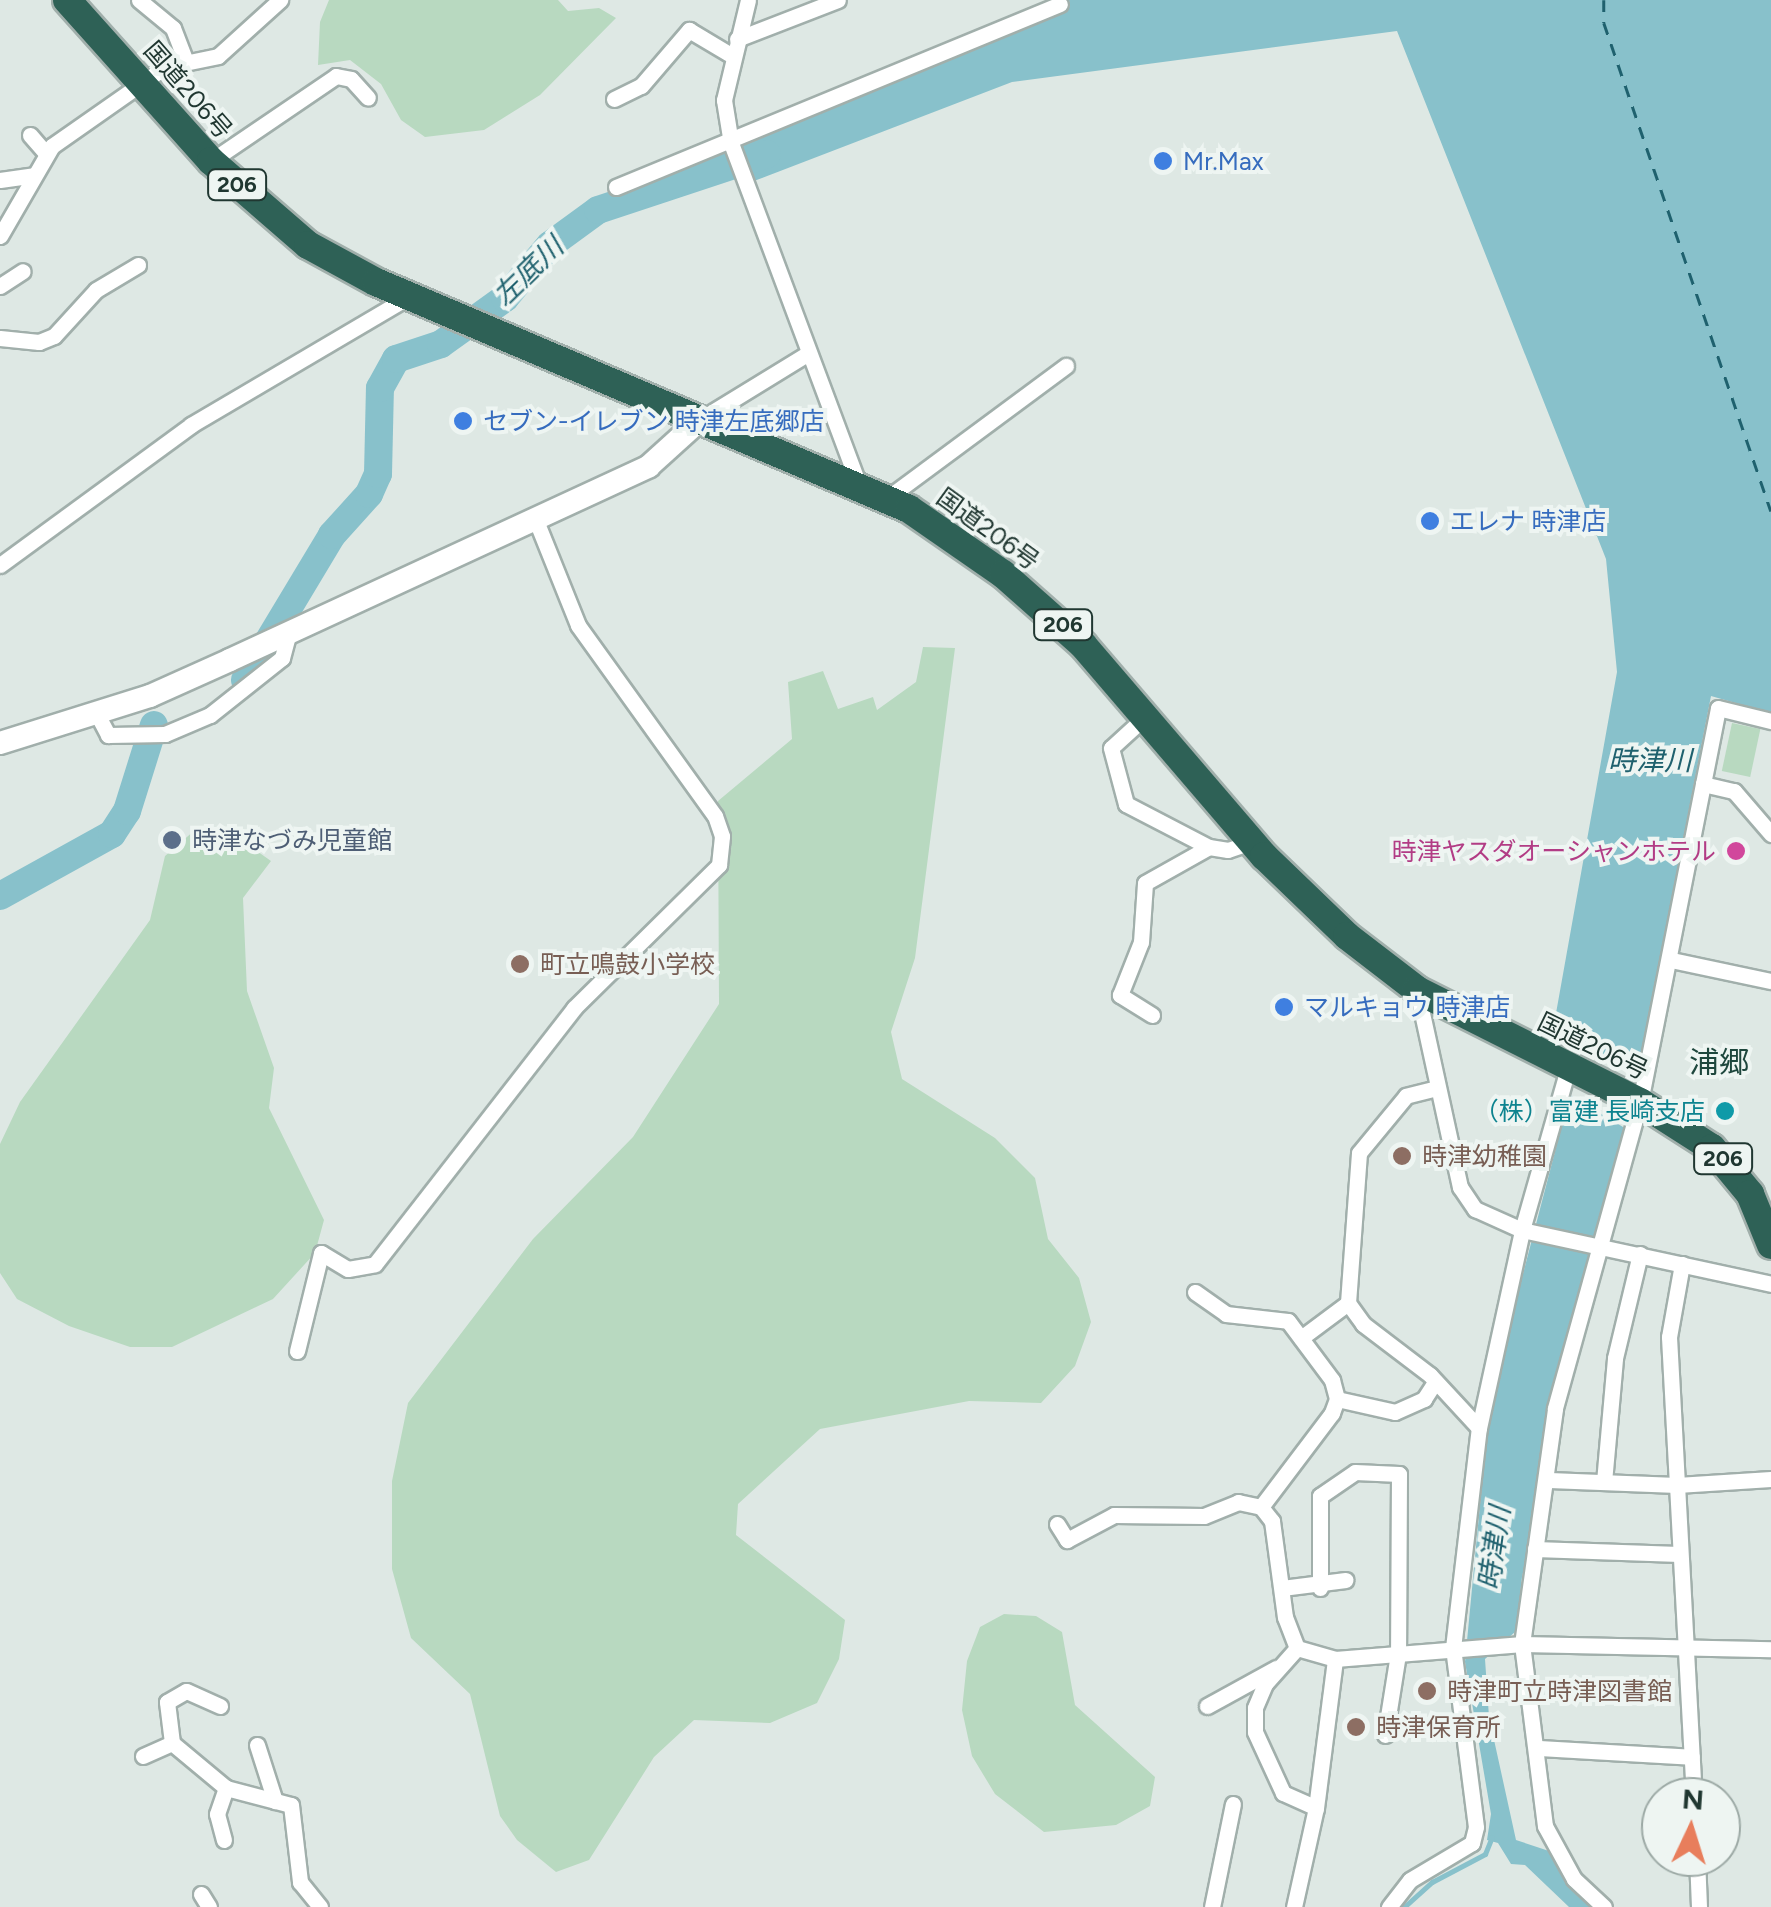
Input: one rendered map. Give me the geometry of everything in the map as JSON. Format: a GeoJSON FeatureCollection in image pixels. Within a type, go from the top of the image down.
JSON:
{"type":"FeatureCollection","features":[{"type":"Feature","properties":{"kind":"highway","name":"国道206号"},"geometry":{"type":"LineString","coordinates":[[67,0],[211,161],[308,244],[450,314],[859,485],[1027,594],[1146,716],[1252,842],[1347,936],[1417,990],[1640,1102],[1731,1166],[1759,1210],[1771,1245]]}},
{"type":"Feature","properties":{"kind":"street"},"geometry":{"type":"LineString","coordinates":[[139,0],[173,28],[185,60]]}},
{"type":"Feature","properties":{"kind":"street"},"geometry":{"type":"LineString","coordinates":[[0,236],[45,152],[185,60],[218,56],[280,0]]}},
{"type":"Feature","properties":{"kind":"street"},"geometry":{"type":"LineString","coordinates":[[748,0],[724,100],[731,139],[807,354],[859,485]]}},
{"type":"Feature","properties":{"kind":"street"},"geometry":{"type":"LineString","coordinates":[[614,98],[641,86],[688,30],[734,47],[838,0]]}},
{"type":"Feature","properties":{"kind":"street"},"geometry":{"type":"LineString","coordinates":[[616,187],[1060,4]]}},
{"type":"Feature","properties":{"kind":"street"},"geometry":{"type":"LineString","coordinates":[[211,161],[336,76],[351,79],[368,98]]}},
{"type":"Feature","properties":{"kind":"street"},"geometry":{"type":"LineString","coordinates":[[30,136],[45,152]]}},
{"type":"Feature","properties":{"kind":"street"},"geometry":{"type":"LineString","coordinates":[[0,180],[34,175]]}},
{"type":"Feature","properties":{"kind":"street"},"geometry":{"type":"LineString","coordinates":[[0,338],[39,342],[54,336],[96,290],[138,265]]}},
{"type":"Feature","properties":{"kind":"street"},"geometry":{"type":"LineString","coordinates":[[0,286],[23,272]]}},
{"type":"Feature","properties":{"kind":"street"},"geometry":{"type":"LineString","coordinates":[[0,565],[192,425],[410,296]]}},
{"type":"Feature","properties":{"kind":"street"},"geometry":{"type":"LineString","coordinates":[[0,742],[97,714],[230,660],[649,466],[700,419],[807,354]]}},
{"type":"Feature","properties":{"kind":"street"},"geometry":{"type":"LineString","coordinates":[[886,499],[1066,366]]}},
{"type":"Feature","properties":{"kind":"street"},"geometry":{"type":"LineString","coordinates":[[296,1350],[321,1253],[348,1268],[375,1264],[574,1008],[718,866],[722,836],[715,816],[578,625],[535,518]]}},
{"type":"Feature","properties":{"kind":"street"},"geometry":{"type":"LineString","coordinates":[[97,714],[108,735],[165,734],[210,715],[282,658],[296,628]]}},
{"type":"Feature","properties":{"kind":"street"},"geometry":{"type":"LineString","coordinates":[[1604,1907],[1555,1852],[1545,1826],[1522,1644],[1535,1549],[1549,1480],[1555,1408],[1640,1102],[1718,708],[1771,720]]}},
{"type":"Feature","properties":{"kind":"street"},"geometry":{"type":"LineString","coordinates":[[1146,716],[1111,748],[1118,789],[1132,809],[1208,848],[1228,850],[1252,842]]}},
{"type":"Feature","properties":{"kind":"street"},"geometry":{"type":"LineString","coordinates":[[1703,784],[1734,791],[1771,834]]}},
{"type":"Feature","properties":{"kind":"street"},"geometry":{"type":"LineString","coordinates":[[1152,1014],[1120,995],[1141,942],[1145,883],[1208,848]]}},
{"type":"Feature","properties":{"kind":"street"},"geometry":{"type":"LineString","coordinates":[[1671,960],[1771,981]]}},
{"type":"Feature","properties":{"kind":"street"},"geometry":{"type":"LineString","coordinates":[[1417,990],[1467,1201],[1522,1230],[1771,1284]]}},
{"type":"Feature","properties":{"kind":"street"},"geometry":{"type":"LineString","coordinates":[[1390,1907],[1410,1880],[1472,1843],[1476,1802],[1456,1647],[1478,1428],[1522,1230],[1568,1068]]}},
{"type":"Feature","properties":{"kind":"street"},"geometry":{"type":"LineString","coordinates":[[1438,1088],[1406,1096],[1359,1153],[1348,1303],[1363,1324],[1430,1375],[1433,1384],[1478,1428]]}},
{"type":"Feature","properties":{"kind":"street"},"geometry":{"type":"LineString","coordinates":[[1604,1482],[1615,1358],[1640,1254]]}},
{"type":"Feature","properties":{"kind":"street"},"geometry":{"type":"LineString","coordinates":[[1682,1264],[1668,1337],[1693,1777]]}},
{"type":"Feature","properties":{"kind":"street"},"geometry":{"type":"LineString","coordinates":[[1195,1292],[1226,1314],[1288,1321],[1326,1365],[1337,1399]]}},
{"type":"Feature","properties":{"kind":"street"},"geometry":{"type":"LineString","coordinates":[[1301,1338],[1348,1303]]}},
{"type":"Feature","properties":{"kind":"street"},"geometry":{"type":"LineString","coordinates":[[1337,1399],[1395,1412],[1424,1399],[1433,1384]]}},
{"type":"Feature","properties":{"kind":"street"},"geometry":{"type":"LineString","coordinates":[[1261,1508],[1337,1399]]}},
{"type":"Feature","properties":{"kind":"street"},"geometry":{"type":"LineString","coordinates":[[1320,1588],[1320,1496],[1355,1472],[1399,1474],[1398,1654],[1385,1735]]}},
{"type":"Feature","properties":{"kind":"street"},"geometry":{"type":"LineString","coordinates":[[1549,1480],[1677,1485],[1771,1479]]}},
{"type":"Feature","properties":{"kind":"street"},"geometry":{"type":"LineString","coordinates":[[1057,1524],[1067,1540],[1114,1515],[1204,1516],[1238,1502],[1261,1508],[1272,1521],[1296,1648]]}},
{"type":"Feature","properties":{"kind":"street"},"geometry":{"type":"LineString","coordinates":[[1535,1549],[1680,1554]]}},
{"type":"Feature","properties":{"kind":"street"},"geometry":{"type":"LineString","coordinates":[[1282,1588],[1320,1588],[1346,1580]]}},
{"type":"Feature","properties":{"kind":"street"},"geometry":{"type":"LineString","coordinates":[[1296,1648],[1335,1659],[1522,1644],[1771,1649]]}},
{"type":"Feature","properties":{"kind":"street"},"geometry":{"type":"LineString","coordinates":[[1296,1648],[1276,1668],[1254,1708],[1255,1732],[1283,1793],[1316,1808]]}},
{"type":"Feature","properties":{"kind":"street"},"geometry":{"type":"LineString","coordinates":[[1294,1907],[1316,1808],[1335,1659]]}},
{"type":"Feature","properties":{"kind":"street"},"geometry":{"type":"LineString","coordinates":[[1206,1706],[1276,1668]]}},
{"type":"Feature","properties":{"kind":"street"},"geometry":{"type":"LineString","coordinates":[[220,1706],[186,1691],[167,1702],[172,1743],[226,1788],[291,1805],[300,1882],[320,1907]]}},
{"type":"Feature","properties":{"kind":"street"},"geometry":{"type":"LineString","coordinates":[[143,1756],[172,1743]]}},
{"type":"Feature","properties":{"kind":"street"},"geometry":{"type":"LineString","coordinates":[[257,1745],[275,1801]]}},
{"type":"Feature","properties":{"kind":"street"},"geometry":{"type":"LineString","coordinates":[[1538,1748],[1692,1757]]}},
{"type":"Feature","properties":{"kind":"street"},"geometry":{"type":"LineString","coordinates":[[224,1840],[218,1814],[226,1788]]}},
{"type":"Feature","properties":{"kind":"street"},"geometry":{"type":"LineString","coordinates":[[1212,1907],[1233,1804]]}},
{"type":"Feature","properties":{"kind":"street"},"geometry":{"type":"LineString","coordinates":[[1698,1877],[1699,1907]]}},
{"type":"Feature","properties":{"kind":"green space"},"geometry":{"type":"Polygon","coordinates":[[[329,0],[558,0],[568,11],[599,8],[616,18],[540,95],[484,130],[425,137],[401,120],[381,84],[350,60],[318,65],[320,22],[329,0]]]}},
{"type":"Feature","properties":{"kind":"green space"},"geometry":{"type":"Polygon","coordinates":[[[923,647],[955,648],[915,958],[891,1032],[902,1079],[995,1138],[1035,1178],[1048,1239],[1079,1278],[1091,1322],[1075,1366],[1041,1403],[969,1401],[820,1429],[738,1504],[736,1535],[845,1620],[839,1659],[817,1703],[770,1723],[694,1720],[654,1757],[589,1860],[556,1872],[517,1840],[500,1816],[470,1694],[411,1638],[392,1569],[392,1481],[408,1403],[533,1239],[633,1137],[719,1004],[718,801],[792,739],[788,682],[823,671],[838,709],[873,697],[877,710],[916,682],[923,647]]]}},
{"type":"Feature","properties":{"kind":"green space"},"geometry":{"type":"Polygon","coordinates":[[[1732,723],[1760,729],[1750,777],[1722,771],[1732,723]]]}},
{"type":"Feature","properties":{"kind":"green space"},"geometry":{"type":"Polygon","coordinates":[[[195,830],[237,837],[271,861],[243,898],[247,991],[274,1068],[269,1108],[324,1220],[315,1253],[273,1299],[172,1347],[130,1347],[69,1326],[17,1299],[0,1273],[0,1144],[20,1102],[150,920],[165,856],[195,830]]]}},
{"type":"Feature","properties":{"kind":"green space"},"geometry":{"type":"Polygon","coordinates":[[[1004,1614],[1036,1616],[1062,1632],[1075,1705],[1155,1777],[1150,1806],[1116,1825],[1044,1832],[995,1794],[972,1756],[962,1710],[967,1661],[980,1627],[1004,1614]]]}},
{"type":"Feature","properties":{"kind":"water","name":"時津川"},"geometry":{"type":"Polygon","coordinates":[[[1069,0],[1771,0],[1771,713],[1711,696],[1626,1132],[1522,1577],[1516,1631],[1485,1659],[1489,1717],[1516,1840],[1549,1851],[1595,1907],[1569,1907],[1525,1865],[1511,1864],[1498,1843],[1487,1840],[1491,1814],[1465,1662],[1490,1400],[1568,1102],[1553,1030],[1617,672],[1606,559],[1397,31],[1012,82],[754,181],[737,136],[1070,7],[1069,0]]]}},
{"type":"Feature","properties":{"kind":"pier"},"geometry":{"type":"Polygon","coordinates":[[[1548,1032],[1638,1075],[1628,1130],[1560,1089],[1548,1032]]]}},
{"type":"Feature","properties":{"kind":"waterway","name":"左底川"},"geometry":{"type":"LineString","coordinates":[[245,680],[332,535],[369,494],[378,474],[380,388],[396,359],[441,344],[505,298],[550,245],[598,210],[767,154]]}},
{"type":"Feature","properties":{"kind":"waterway","name":"左底川"},"geometry":{"type":"LineString","coordinates":[[0,896],[112,834],[127,811],[154,725]]}},
{"type":"Feature","properties":{"kind":"waterway"},"geometry":{"type":"LineString","coordinates":[[1404,1907],[1432,1882],[1485,1854],[1492,1837]]}},
{"type":"Feature","properties":{"kind":"ferry route"},"geometry":{"type":"LineString","coordinates":[[1604,0],[1604,23],[1771,511]]}},
{"type":"Feature","properties":{"kind":"place","name":"Mr.Max"},"geometry":{"type":"Point","coordinates":[1163,161]}},
{"type":"Feature","properties":{"kind":"place","name":"セブン-イレブン 時津左底郷店"},"geometry":{"type":"Point","coordinates":[463,421]}},
{"type":"Feature","properties":{"kind":"place","name":"エレナ 時津店"},"geometry":{"type":"Point","coordinates":[1430,521]}},
{"type":"Feature","properties":{"kind":"place","name":"時津なづみ児童館"},"geometry":{"type":"Point","coordinates":[172,840]}},
{"type":"Feature","properties":{"kind":"place","name":"時津ヤスダオーシャンホテル"},"geometry":{"type":"Point","coordinates":[1736,851]}},
{"type":"Feature","properties":{"kind":"place","name":"町立鳴鼓小学校"},"geometry":{"type":"Point","coordinates":[520,964]}},
{"type":"Feature","properties":{"kind":"place","name":"マルキョウ 時津店"},"geometry":{"type":"Point","coordinates":[1284,1007]}},
{"type":"Feature","properties":{"kind":"place","name":"（株）富建 長崎支店"},"geometry":{"type":"Point","coordinates":[1725,1111]}},
{"type":"Feature","properties":{"kind":"place","name":"時津幼稚園"},"geometry":{"type":"Point","coordinates":[1402,1156]}},
{"type":"Feature","properties":{"kind":"place","name":"時津町立時津図書館"},"geometry":{"type":"Point","coordinates":[1427,1691]}},
{"type":"Feature","properties":{"kind":"place","name":"時津保育所"},"geometry":{"type":"Point","coordinates":[1356,1727]}},
{"type":"Feature","properties":{"kind":"district","name":"浦郷"},"geometry":{"type":"Point","coordinates":[1719,1063]}}]}
